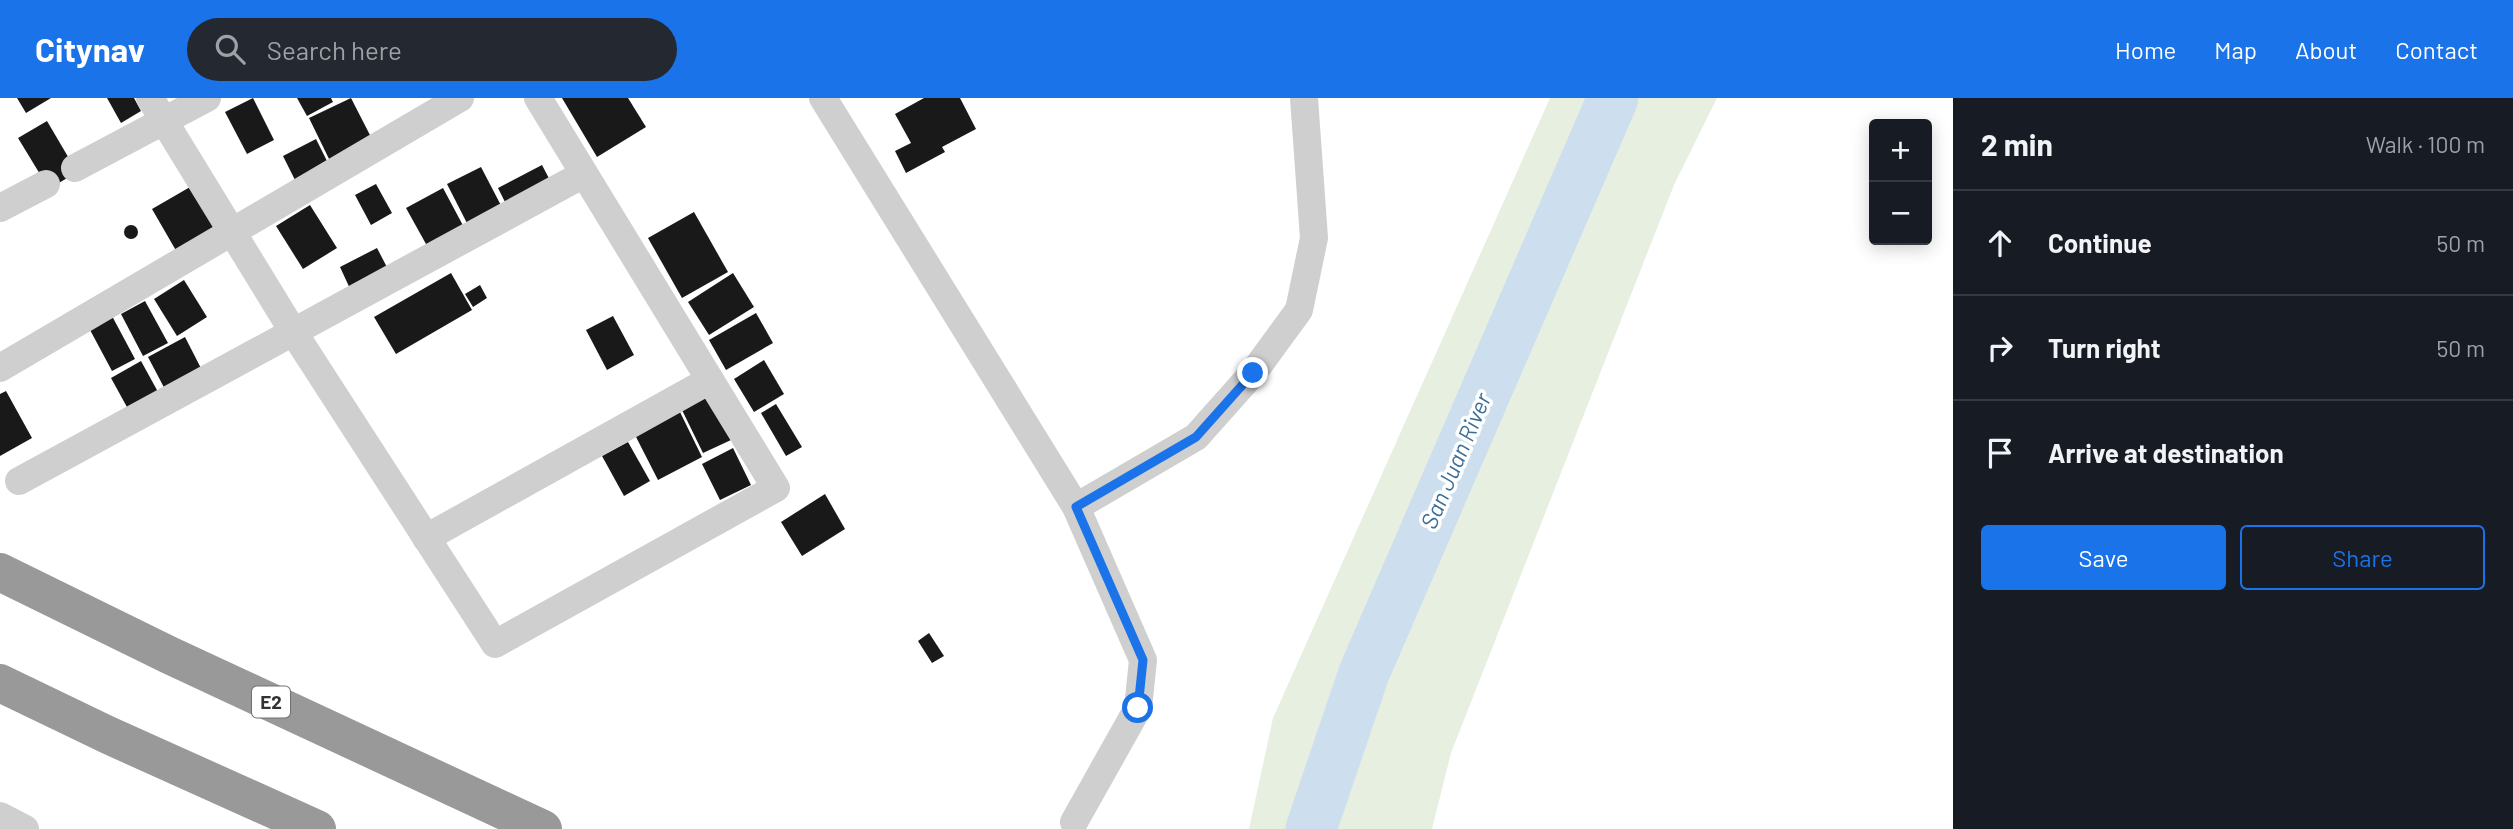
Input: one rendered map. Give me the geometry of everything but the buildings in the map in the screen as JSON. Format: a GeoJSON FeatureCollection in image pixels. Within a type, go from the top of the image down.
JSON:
{"type":"FeatureCollection","features":[{"type":"Feature","properties":{"kind":"highway","name":"E2"},"geometry":{"type":"LineString","coordinates":[[0,572],[169,655],[543,829]]}},
{"type":"Feature","properties":{"kind":"highway"},"geometry":{"type":"LineString","coordinates":[[0,683],[317,829]]}},
{"type":"Feature","properties":{"kind":"street"},"geometry":{"type":"LineString","coordinates":[[150,98],[294,333],[495,644],[776,488],[538,98]]}},
{"type":"Feature","properties":{"kind":"street"},"geometry":{"type":"LineString","coordinates":[[75,168],[207,98]]}},
{"type":"Feature","properties":{"kind":"street"},"geometry":{"type":"LineString","coordinates":[[0,368],[460,98]]}},
{"type":"Feature","properties":{"kind":"street"},"geometry":{"type":"LineString","coordinates":[[823,98],[1076,507],[1143,660],[1138,708],[1074,822]]}},
{"type":"Feature","properties":{"kind":"street"},"geometry":{"type":"LineString","coordinates":[[1076,507],[1196,437],[1253,373],[1300,310],[1314,238],[1304,98]]}},
{"type":"Feature","properties":{"kind":"street"},"geometry":{"type":"LineString","coordinates":[[19,481],[584,174]]}},
{"type":"Feature","properties":{"kind":"street"},"geometry":{"type":"LineString","coordinates":[[0,208],[46,184]]}},
{"type":"Feature","properties":{"kind":"street"},"geometry":{"type":"LineString","coordinates":[[426,538],[710,380]]}},
{"type":"Feature","properties":{"kind":"street"},"geometry":{"type":"LineString","coordinates":[[0,816],[25,829]]}},
{"type":"Feature","properties":{"kind":"shaded area"},"geometry":{"type":"Polygon","coordinates":[[[1550,98],[1717,98],[1674,185],[1451,753],[1432,829],[1249,829],[1273,718],[1550,98]]]}},
{"type":"Feature","properties":{"kind":"waterway","name":"San Juan River"},"geometry":{"type":"LineString","coordinates":[[1311,829],[1364,673],[1613,98]]}},
{"type":"Feature","properties":{"kind":"route"},"geometry":{"type":"LineString","coordinates":[[1138,708],[1143,660],[1076,507],[1196,437],[1253,373]]}}]}
